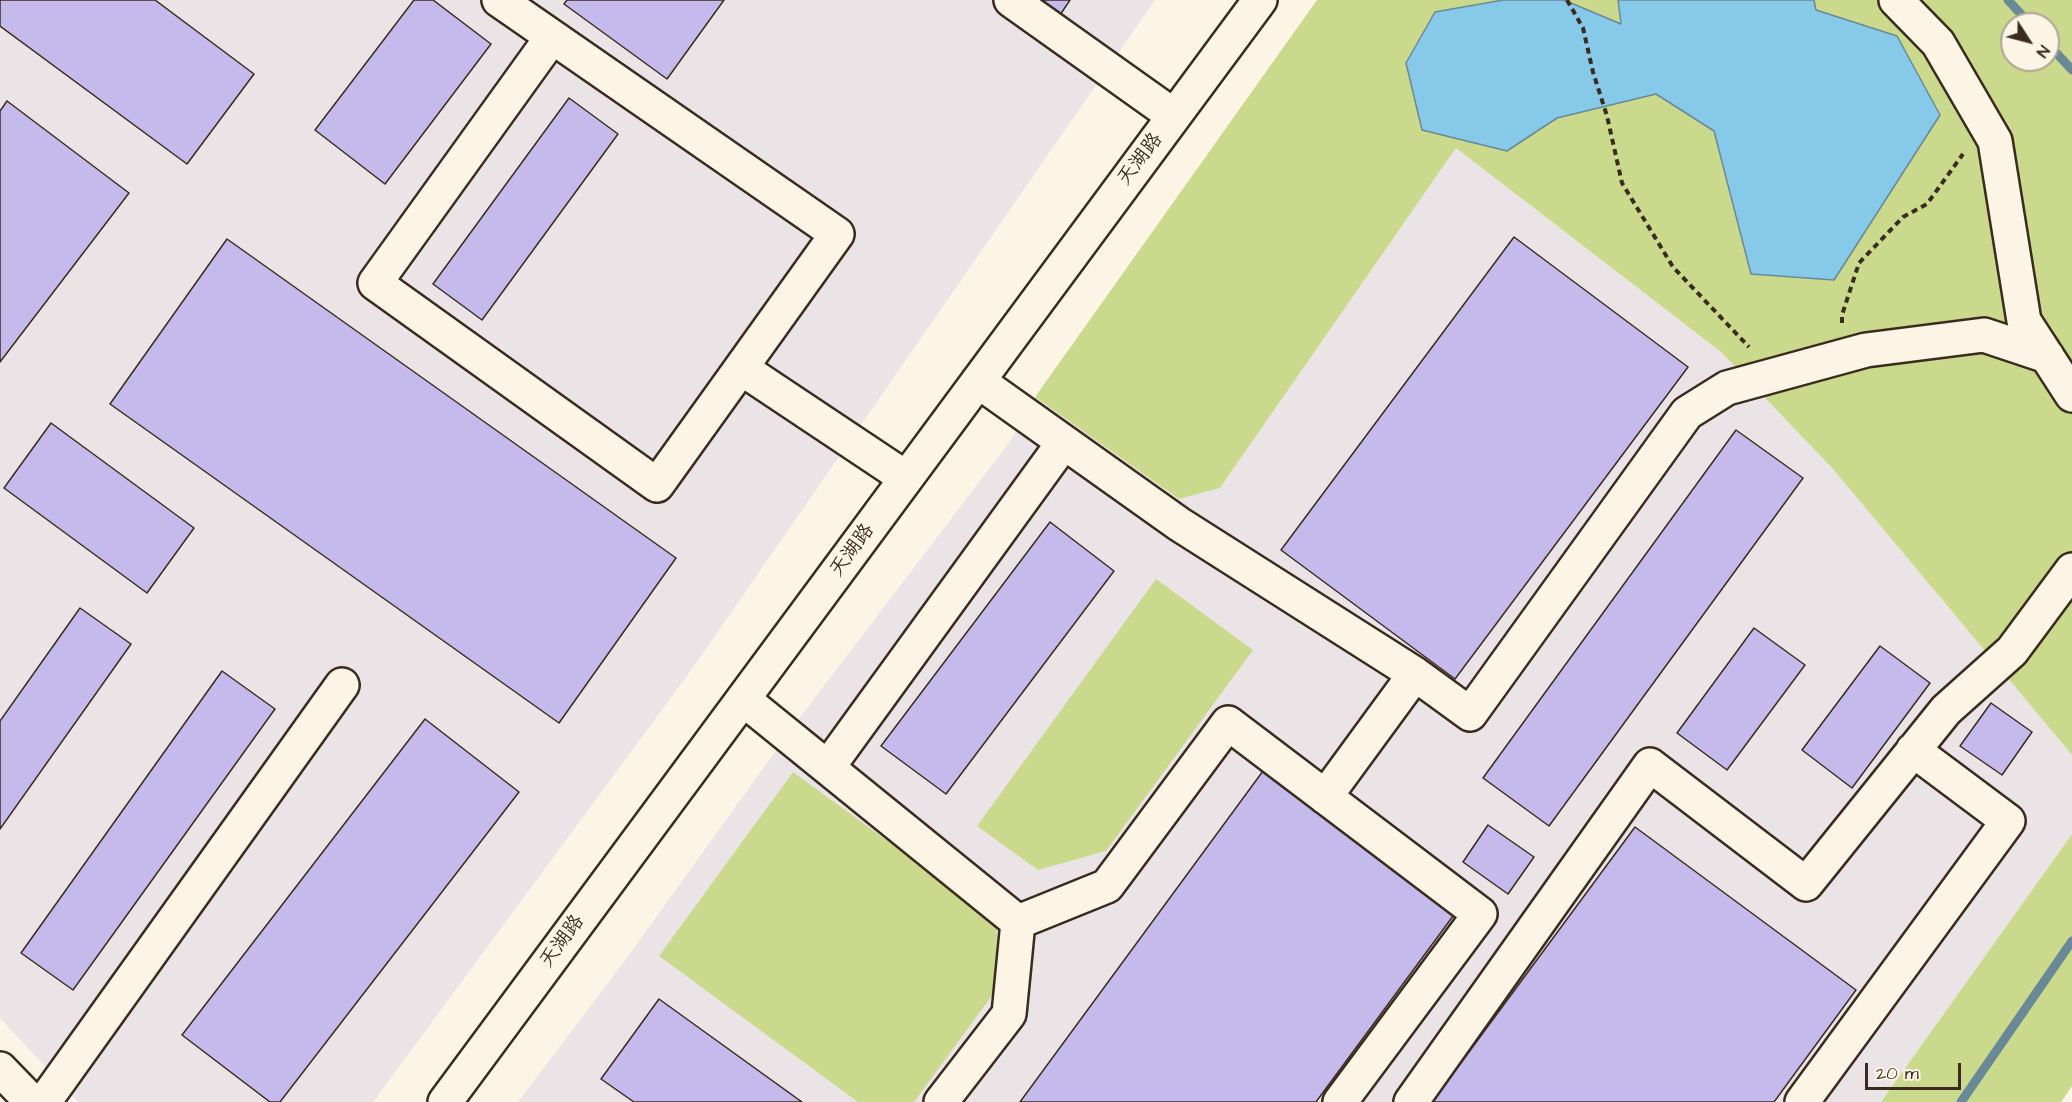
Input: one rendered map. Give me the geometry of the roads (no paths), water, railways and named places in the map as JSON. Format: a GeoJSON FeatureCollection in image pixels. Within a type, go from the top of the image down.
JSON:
{"type":"FeatureCollection","features":[{"type":"Feature","properties":{"kind":"street"},"geometry":{"type":"LineString","coordinates":[[499,0],[837,234],[657,485],[375,283],[552,37]]}},
{"type":"Feature","properties":{"kind":"street"},"geometry":{"type":"LineString","coordinates":[[1011,0],[1174,116]]}},
{"type":"Feature","properties":{"kind":"street","name":"天湖路"},"geometry":{"type":"LineString","coordinates":[[445,1102],[1260,0]]}},
{"type":"Feature","properties":{"kind":"street"},"geometry":{"type":"LineString","coordinates":[[1896,0],[1938,43],[1995,141],[2024,321],[2072,394]]}},
{"type":"Feature","properties":{"kind":"street"},"geometry":{"type":"LineString","coordinates":[[978,381],[1179,524],[1415,674],[1470,714],[1687,412],[1727,388],[1866,350],[1984,335],[2047,356]]}},
{"type":"Feature","properties":{"kind":"street"},"geometry":{"type":"LineString","coordinates":[[741,368],[906,478]]}},
{"type":"Feature","properties":{"kind":"street"},"geometry":{"type":"LineString","coordinates":[[828,767],[1064,442]]}},
{"type":"Feature","properties":{"kind":"street"},"geometry":{"type":"LineString","coordinates":[[1411,1102],[1650,765],[1806,884],[1946,710],[2012,651],[2072,570]]}},
{"type":"Feature","properties":{"kind":"street"},"geometry":{"type":"LineString","coordinates":[[1325,797],[1415,674]]}},
{"type":"Feature","properties":{"kind":"street"},"geometry":{"type":"LineString","coordinates":[[0,1069],[29,1100],[342,686]]}},
{"type":"Feature","properties":{"kind":"street"},"geometry":{"type":"LineString","coordinates":[[743,699],[1018,922]]}},
{"type":"Feature","properties":{"kind":"street"},"geometry":{"type":"LineString","coordinates":[[1018,922],[1107,886],[1228,723],[1480,914],[1340,1102]]}},
{"type":"Feature","properties":{"kind":"street"},"geometry":{"type":"LineString","coordinates":[[1802,1102],[2008,821],[1913,750]]}},
{"type":"Feature","properties":{"kind":"street"},"geometry":{"type":"LineString","coordinates":[[941,1102],[1009,1014],[1018,922]]}},
{"type":"Feature","properties":{"kind":"water"},"geometry":{"type":"Polygon","coordinates":[[[1503,0],[1564,0],[1621,24],[1618,0],[1814,0],[1816,10],[1897,36],[1940,115],[1834,280],[1751,274],[1714,131],[1656,94],[1557,118],[1507,151],[1422,130],[1406,63],[1435,12],[1503,0]]]}},
{"type":"Feature","properties":{"kind":"waterway"},"geometry":{"type":"LineString","coordinates":[[2008,0],[2019,12]]}},
{"type":"Feature","properties":{"kind":"waterway"},"geometry":{"type":"LineString","coordinates":[[2060,57],[2072,70]]}},
{"type":"Feature","properties":{"kind":"waterway"},"geometry":{"type":"LineString","coordinates":[[1961,1102],[2072,941]]}}]}
